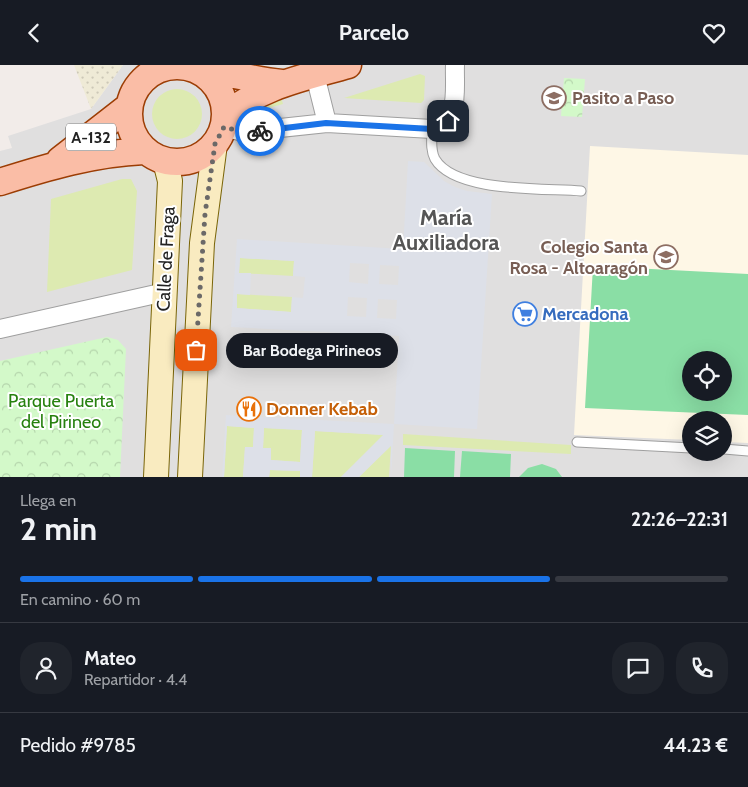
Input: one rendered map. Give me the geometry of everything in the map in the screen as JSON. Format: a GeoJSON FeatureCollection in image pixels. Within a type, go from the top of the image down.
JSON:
{"type":"FeatureCollection","features":[{"type":"Feature","properties":{"kind":"main road","name":"A-132"},"geometry":{"type":"LineString","coordinates":[[155,156],[132,131],[128,107],[132,94],[140,82],[153,69],[178,65],[241,72],[286,84]]}},
{"type":"Feature","properties":{"kind":"main road","name":"A-132"},"geometry":{"type":"LineString","coordinates":[[0,182],[53,165],[125,151],[183,162],[201,156],[221,129],[250,98],[286,84],[348,65]]}},
{"type":"Feature","properties":{"kind":"main road"},"geometry":{"type":"LineString","coordinates":[[194,68],[210,78],[219,89],[224,102],[221,129]]}},
{"type":"Feature","properties":{"kind":"main road","name":"A-132"},"geometry":{"type":"LineString","coordinates":[[53,165],[128,107]]}},
{"type":"Feature","properties":{"kind":"main road","name":"Calle de Fraga"},"geometry":{"type":"LineString","coordinates":[[190,477],[202,243],[221,129]]}},
{"type":"Feature","properties":{"kind":"main road","name":"Calle de Fraga"},"geometry":{"type":"LineString","coordinates":[[155,156],[170,181],[156,477]]}},
{"type":"Feature","properties":{"kind":"street"},"geometry":{"type":"LineString","coordinates":[[221,129],[244,132],[326,123],[432,129],[441,127],[452,114],[455,65]]}},
{"type":"Feature","properties":{"kind":"street"},"geometry":{"type":"LineString","coordinates":[[315,75],[326,123]]}},
{"type":"Feature","properties":{"kind":"street"},"geometry":{"type":"LineString","coordinates":[[0,329],[165,292]]}},
{"type":"Feature","properties":{"kind":"lane"},"geometry":{"type":"LineString","coordinates":[[432,129],[432,150],[435,159],[459,179],[483,184],[581,191]]}},
{"type":"Feature","properties":{"kind":"lane"},"geometry":{"type":"LineString","coordinates":[[577,443],[682,448]]}},
{"type":"Feature","properties":{"kind":"lane"},"geometry":{"type":"LineString","coordinates":[[732,450],[748,451]]}},
{"type":"Feature","properties":{"kind":"shaded area"},"geometry":{"type":"Polygon","coordinates":[[[74,65],[123,65],[91,109],[74,65]]]}},
{"type":"Feature","properties":{"kind":"shaded area"},"geometry":{"type":"Polygon","coordinates":[[[123,65],[748,65],[748,477],[0,477],[0,151],[12,148],[8,136],[91,109],[123,65]]]}},
{"type":"Feature","properties":{"kind":"shaded area","name":"Colegio Santa Rosa - Altoaragón"},"geometry":{"type":"Polygon","coordinates":[[[590,146],[748,155],[748,443],[732,442],[732,411],[682,411],[682,440],[574,435],[590,146]]]}},
{"type":"Feature","properties":{"kind":"shaded area"},"geometry":{"type":"Polygon","coordinates":[[[408,161],[424,162],[444,181],[455,187],[467,191],[492,194],[477,429],[394,424],[399,336],[231,327],[237,239],[403,249],[408,161]],[[240,258],[239,273],[251,273],[250,295],[237,294],[237,308],[291,312],[292,297],[303,298],[305,277],[293,276],[294,261],[240,258]],[[350,263],[349,282],[368,284],[369,264],[350,263]],[[380,265],[379,284],[398,285],[399,266],[380,265]],[[348,297],[347,316],[366,317],[367,298],[348,297]],[[378,299],[377,318],[396,319],[397,300],[378,299]]]}},
{"type":"Feature","properties":{"kind":"shaded area"},"geometry":{"type":"Polygon","coordinates":[[[226,415],[394,424],[391,477],[391,446],[359,477],[341,477],[383,435],[315,431],[312,477],[300,477],[300,471],[270,470],[269,477],[243,477],[245,447],[253,447],[254,428],[227,426],[224,477],[222,477],[226,415]],[[264,428],[263,448],[271,448],[271,460],[300,462],[302,430],[264,428]]]}},
{"type":"Feature","properties":{"kind":"green space"},"geometry":{"type":"Polygon","coordinates":[[[420,74],[425,76],[424,100],[421,103],[344,98],[420,74]]]}},
{"type":"Feature","properties":{"kind":"green space"},"geometry":{"type":"Polygon","coordinates":[[[564,78],[585,79],[582,117],[561,116],[564,78]]]}},
{"type":"Feature","properties":{"kind":"green space"},"geometry":{"type":"Polygon","coordinates":[[[177,89],[187,91],[195,96],[200,104],[202,114],[200,124],[195,132],[187,137],[177,139],[167,137],[159,132],[154,124],[152,114],[154,104],[159,96],[167,91],[177,89]]]}},
{"type":"Feature","properties":{"kind":"green space"},"geometry":{"type":"Polygon","coordinates":[[[281,97],[283,104],[240,116],[281,97]]]}},
{"type":"Feature","properties":{"kind":"green space"},"geometry":{"type":"Polygon","coordinates":[[[122,179],[131,179],[137,191],[132,270],[47,292],[51,199],[122,179]]]}},
{"type":"Feature","properties":{"kind":"green space"},"geometry":{"type":"Polygon","coordinates":[[[240,258],[294,261],[293,276],[239,273],[240,258]]]}},
{"type":"Feature","properties":{"kind":"green space"},"geometry":{"type":"Polygon","coordinates":[[[593,266],[748,274],[748,415],[732,414],[732,411],[682,412],[585,408],[593,266]]]}},
{"type":"Feature","properties":{"kind":"green space"},"geometry":{"type":"Polygon","coordinates":[[[237,294],[292,297],[291,312],[236,308],[237,294]]]}},
{"type":"Feature","properties":{"kind":"green space","name":"Parque Puerta del Pirineo"},"geometry":{"type":"Polygon","coordinates":[[[107,337],[118,340],[126,349],[120,477],[0,477],[0,361],[107,337]]]}},
{"type":"Feature","properties":{"kind":"green space"},"geometry":{"type":"Polygon","coordinates":[[[227,426],[254,428],[253,447],[245,447],[243,477],[224,477],[227,426]]]}},
{"type":"Feature","properties":{"kind":"green space"},"geometry":{"type":"Polygon","coordinates":[[[264,428],[302,430],[300,462],[270,460],[263,448],[264,428]]]}},
{"type":"Feature","properties":{"kind":"green space"},"geometry":{"type":"Polygon","coordinates":[[[315,431],[384,435],[341,477],[312,477],[315,431]]]}},
{"type":"Feature","properties":{"kind":"green space"},"geometry":{"type":"Polygon","coordinates":[[[403,434],[571,445],[571,454],[403,445],[403,434]]]}},
{"type":"Feature","properties":{"kind":"green space"},"geometry":{"type":"Polygon","coordinates":[[[391,445],[389,477],[359,477],[391,445]]]}},
{"type":"Feature","properties":{"kind":"green space"},"geometry":{"type":"Polygon","coordinates":[[[405,448],[455,451],[454,477],[404,477],[405,448]]]}},
{"type":"Feature","properties":{"kind":"green space"},"geometry":{"type":"Polygon","coordinates":[[[462,451],[511,454],[510,477],[460,477],[462,451]]]}},
{"type":"Feature","properties":{"kind":"green space"},"geometry":{"type":"Polygon","coordinates":[[[542,464],[556,469],[562,477],[519,477],[528,468],[542,464]]]}},
{"type":"Feature","properties":{"kind":"green space"},"geometry":{"type":"Polygon","coordinates":[[[270,470],[300,471],[300,477],[269,477],[270,470]]]}},
{"type":"Feature","properties":{"kind":"way so far"},"geometry":{"type":"LineString","coordinates":[[196,350],[203,230],[215,144],[224,127],[235,131],[260,131]]}},
{"type":"Feature","properties":{"kind":"place","name":"Pasito a Paso"},"geometry":{"type":"Point","coordinates":[554,98]}},
{"type":"Feature","properties":{"kind":"place","name":"Colegio Santa Rosa - Altoaragón"},"geometry":{"type":"Point","coordinates":[666,257]}},
{"type":"Feature","properties":{"kind":"place","name":"Mercadona"},"geometry":{"type":"Point","coordinates":[525,314]}},
{"type":"Feature","properties":{"kind":"place","name":"Bar Bodega Pirineos"},"geometry":{"type":"Point","coordinates":[196,350]}},
{"type":"Feature","properties":{"kind":"place","name":"Donner Kebab"},"geometry":{"type":"Point","coordinates":[249,409]}},
{"type":"Feature","properties":{"kind":"district","name":"María Auxiliadora"},"geometry":{"type":"Point","coordinates":[446,230]}},
{"type":"Feature","properties":{"kind":"route"},"geometry":{"type":"LineString","coordinates":[[260,131],[326,123],[432,129],[441,127],[448,121]]}}]}
